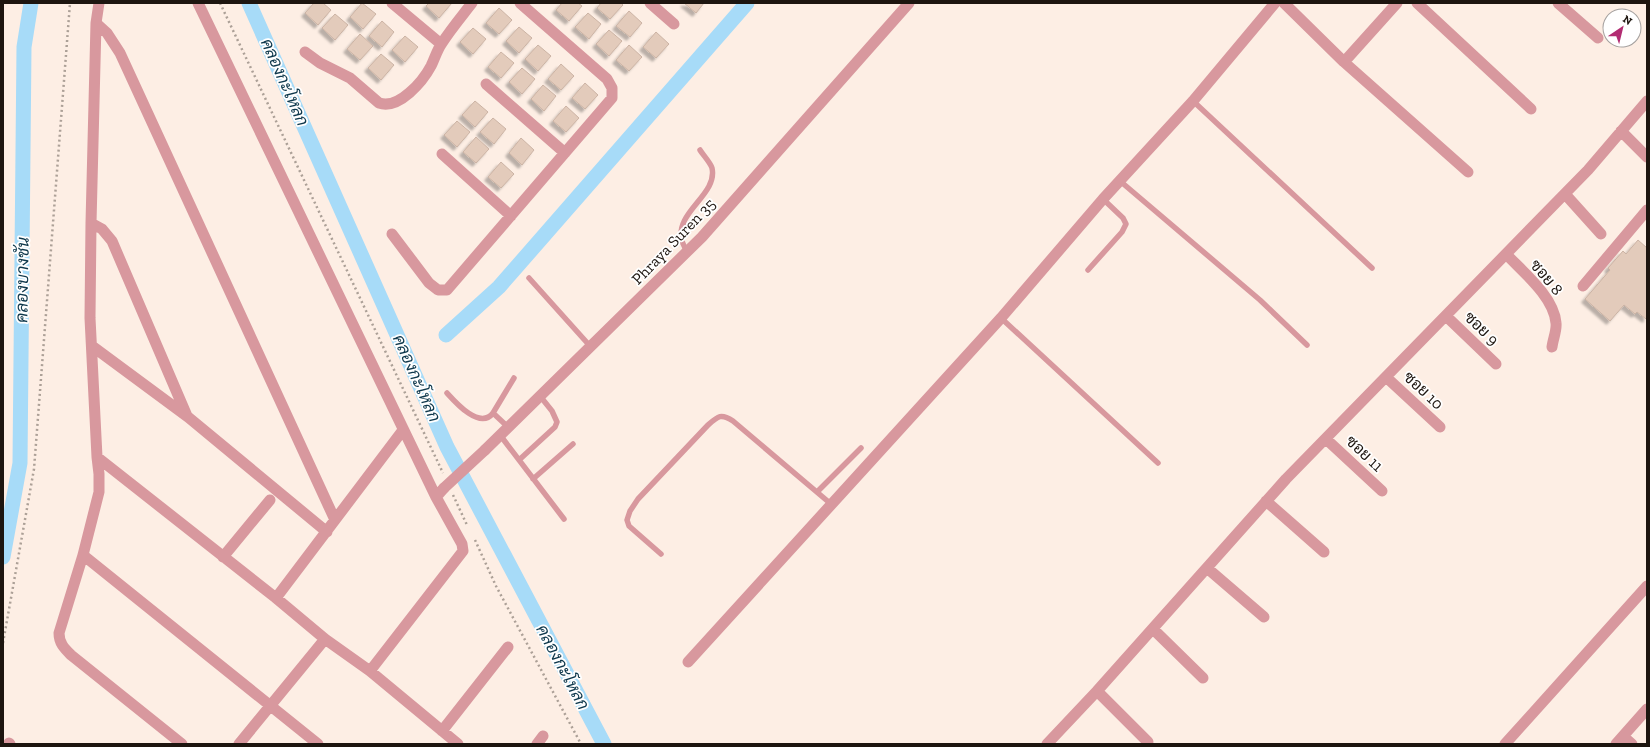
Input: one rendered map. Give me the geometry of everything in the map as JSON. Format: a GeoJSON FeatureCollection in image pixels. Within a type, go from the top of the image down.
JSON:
{"type":"FeatureCollection","features":[{"type":"Feature","properties":{"kind":"street"},"geometry":{"type":"LineString","coordinates":[[99,3],[96,23],[90,318],[99,474],[98,492],[83,555],[59,633],[59,638],[61,646],[77,660],[182,744]]}},
{"type":"Feature","properties":{"kind":"street"},"geometry":{"type":"LineString","coordinates":[[198,3],[403,430],[436,497],[462,544],[463,551],[370,671]]}},
{"type":"Feature","properties":{"kind":"street"},"geometry":{"type":"LineString","coordinates":[[392,3],[441,44]]}},
{"type":"Feature","properties":{"kind":"street"},"geometry":{"type":"LineString","coordinates":[[305,52],[320,63],[350,78],[379,103],[389,104],[396,102],[416,86],[431,66],[441,44],[472,3]]}},
{"type":"Feature","properties":{"kind":"street"},"geometry":{"type":"LineString","coordinates":[[392,234],[429,282],[438,290],[443,291],[451,287],[609,103],[613,93],[612,88],[606,79],[520,3]]}},
{"type":"Feature","properties":{"kind":"street"},"geometry":{"type":"LineString","coordinates":[[650,3],[674,24]]}},
{"type":"Feature","properties":{"kind":"street","name":"Phraya Suren 35"},"geometry":{"type":"LineString","coordinates":[[436,497],[687,252],[909,3]]}},
{"type":"Feature","properties":{"kind":"street"},"geometry":{"type":"LineString","coordinates":[[688,662],[1001,318],[1103,200],[1193,101],[1275,3]]}},
{"type":"Feature","properties":{"kind":"street"},"geometry":{"type":"LineString","coordinates":[[1284,3],[1344,62],[1468,172]]}},
{"type":"Feature","properties":{"kind":"street"},"geometry":{"type":"LineString","coordinates":[[1344,62],[1397,3]]}},
{"type":"Feature","properties":{"kind":"street"},"geometry":{"type":"LineString","coordinates":[[1417,3],[1531,109]]}},
{"type":"Feature","properties":{"kind":"street"},"geometry":{"type":"LineString","coordinates":[[1558,3],[1598,38]]}},
{"type":"Feature","properties":{"kind":"street"},"geometry":{"type":"LineString","coordinates":[[96,23],[107,33],[120,53],[335,520]]}},
{"type":"Feature","properties":{"kind":"street"},"geometry":{"type":"LineString","coordinates":[[486,84],[565,153]]}},
{"type":"Feature","properties":{"kind":"street"},"geometry":{"type":"LineString","coordinates":[[1047,744],[1153,629],[1266,501],[1588,170],[1647,101]]}},
{"type":"Feature","properties":{"kind":"street"},"geometry":{"type":"LineString","coordinates":[[1621,131],[1647,157]]}},
{"type":"Feature","properties":{"kind":"street"},"geometry":{"type":"LineString","coordinates":[[442,154],[511,216]]}},
{"type":"Feature","properties":{"kind":"street"},"geometry":{"type":"LineString","coordinates":[[1565,194],[1601,234]]}},
{"type":"Feature","properties":{"kind":"street"},"geometry":{"type":"LineString","coordinates":[[1584,286],[1647,210]]}},
{"type":"Feature","properties":{"kind":"street"},"geometry":{"type":"LineString","coordinates":[[91,223],[102,229],[112,241],[188,417]]}},
{"type":"Feature","properties":{"kind":"street","name":"ซอย 8"},"geometry":{"type":"LineString","coordinates":[[1506,254],[1548,300],[1554,310],[1556,324],[1552,347]]}},
{"type":"Feature","properties":{"kind":"street","name":"ซอย 9"},"geometry":{"type":"LineString","coordinates":[[1446,316],[1496,364]]}},
{"type":"Feature","properties":{"kind":"street"},"geometry":{"type":"LineString","coordinates":[[92,346],[188,417],[327,532]]}},
{"type":"Feature","properties":{"kind":"street","name":"ซอย 10"},"geometry":{"type":"LineString","coordinates":[[1386,377],[1440,427]]}},
{"type":"Feature","properties":{"kind":"street"},"geometry":{"type":"LineString","coordinates":[[276,598],[403,430]]}},
{"type":"Feature","properties":{"kind":"street","name":"ซอย 11"},"geometry":{"type":"LineString","coordinates":[[1326,439],[1382,491]]}},
{"type":"Feature","properties":{"kind":"street"},"geometry":{"type":"LineString","coordinates":[[97,457],[276,598],[325,639],[370,671],[458,744]]}},
{"type":"Feature","properties":{"kind":"street"},"geometry":{"type":"LineString","coordinates":[[223,557],[270,500]]}},
{"type":"Feature","properties":{"kind":"street"},"geometry":{"type":"LineString","coordinates":[[1266,501],[1324,552]]}},
{"type":"Feature","properties":{"kind":"street"},"geometry":{"type":"LineString","coordinates":[[83,555],[318,744]]}},
{"type":"Feature","properties":{"kind":"street"},"geometry":{"type":"LineString","coordinates":[[1207,568],[1264,617]]}},
{"type":"Feature","properties":{"kind":"street"},"geometry":{"type":"LineString","coordinates":[[1505,744],[1647,586]]}},
{"type":"Feature","properties":{"kind":"street"},"geometry":{"type":"LineString","coordinates":[[1153,629],[1203,678]]}},
{"type":"Feature","properties":{"kind":"street"},"geometry":{"type":"LineString","coordinates":[[239,744],[325,639]]}},
{"type":"Feature","properties":{"kind":"street"},"geometry":{"type":"LineString","coordinates":[[442,731],[508,647]]}},
{"type":"Feature","properties":{"kind":"street"},"geometry":{"type":"LineString","coordinates":[[1097,691],[1148,742]]}},
{"type":"Feature","properties":{"kind":"street"},"geometry":{"type":"LineString","coordinates":[[1632,744],[1619,740],[1647,709]]}},
{"type":"Feature","properties":{"kind":"lane"},"geometry":{"type":"LineString","coordinates":[[1193,101],[1372,268]]}},
{"type":"Feature","properties":{"kind":"lane"},"geometry":{"type":"LineString","coordinates":[[687,252],[682,240],[681,229],[683,221],[709,186],[712,176],[712,168],[700,150]]}},
{"type":"Feature","properties":{"kind":"lane"},"geometry":{"type":"LineString","coordinates":[[1120,181],[1260,300],[1307,345]]}},
{"type":"Feature","properties":{"kind":"lane"},"geometry":{"type":"LineString","coordinates":[[1088,270],[1122,232],[1126,224],[1123,218],[1103,200]]}},
{"type":"Feature","properties":{"kind":"lane"},"geometry":{"type":"LineString","coordinates":[[529,278],[590,346]]}},
{"type":"Feature","properties":{"kind":"lane"},"geometry":{"type":"LineString","coordinates":[[1001,318],[1158,463]]}},
{"type":"Feature","properties":{"kind":"lane"},"geometry":{"type":"LineString","coordinates":[[447,393],[457,405],[473,416],[484,418],[493,413],[514,378]]}},
{"type":"Feature","properties":{"kind":"lane"},"geometry":{"type":"LineString","coordinates":[[519,460],[555,427],[557,422],[552,411],[540,396]]}},
{"type":"Feature","properties":{"kind":"lane"},"geometry":{"type":"LineString","coordinates":[[493,413],[519,460],[564,519]]}},
{"type":"Feature","properties":{"kind":"lane"},"geometry":{"type":"LineString","coordinates":[[660,554],[629,526],[627,520],[630,511],[638,499],[718,416],[725,416],[733,421],[832,504]]}},
{"type":"Feature","properties":{"kind":"lane"},"geometry":{"type":"LineString","coordinates":[[533,479],[573,444]]}},
{"type":"Feature","properties":{"kind":"lane"},"geometry":{"type":"LineString","coordinates":[[817,492],[861,448]]}},
{"type":"Feature","properties":{"kind":"path"},"geometry":{"type":"LineString","coordinates":[[3,643],[34,469],[70,3]]}},
{"type":"Feature","properties":{"kind":"path"},"geometry":{"type":"LineString","coordinates":[[220,3],[446,486],[471,532]]}},
{"type":"Feature","properties":{"kind":"path"},"geometry":{"type":"LineString","coordinates":[[474,539],[496,586],[580,744]]}},
{"type":"Feature","properties":{"kind":"building"},"geometry":{"type":"Polygon","coordinates":[[[314,3],[323,3],[331,10],[318,25],[305,13],[314,3]]]}},
{"type":"Feature","properties":{"kind":"building"},"geometry":{"type":"Polygon","coordinates":[[[362,3],[376,14],[363,29],[350,17],[362,3]]]}},
{"type":"Feature","properties":{"kind":"building"},"geometry":{"type":"Polygon","coordinates":[[[429,3],[452,3],[439,18],[426,6],[429,3]]]}},
{"type":"Feature","properties":{"kind":"building"},"geometry":{"type":"Polygon","coordinates":[[[562,3],[578,3],[582,6],[569,21],[556,10],[562,3]]]}},
{"type":"Feature","properties":{"kind":"building"},"geometry":{"type":"Polygon","coordinates":[[[601,3],[621,3],[623,5],[610,19],[597,8],[601,3]]]}},
{"type":"Feature","properties":{"kind":"building"},"geometry":{"type":"Polygon","coordinates":[[[684,3],[704,3],[696,13],[684,3]]]}},
{"type":"Feature","properties":{"kind":"building"},"geometry":{"type":"Polygon","coordinates":[[[499,8],[512,20],[499,34],[486,23],[499,8]]]}},
{"type":"Feature","properties":{"kind":"building"},"geometry":{"type":"Polygon","coordinates":[[[629,11],[642,23],[630,37],[616,26],[629,11]]]}},
{"type":"Feature","properties":{"kind":"building"},"geometry":{"type":"Polygon","coordinates":[[[588,13],[601,24],[589,39],[575,27],[588,13]]]}},
{"type":"Feature","properties":{"kind":"building"},"geometry":{"type":"Polygon","coordinates":[[[335,14],[348,25],[335,40],[322,28],[335,14]]]}},
{"type":"Feature","properties":{"kind":"building"},"geometry":{"type":"Polygon","coordinates":[[[382,21],[394,32],[382,47],[369,36],[382,21]]]}},
{"type":"Feature","properties":{"kind":"building"},"geometry":{"type":"Polygon","coordinates":[[[519,27],[532,38],[519,53],[506,41],[519,27]]]}},
{"type":"Feature","properties":{"kind":"building"},"geometry":{"type":"Polygon","coordinates":[[[473,28],[486,39],[473,54],[460,42],[473,28]]]}},
{"type":"Feature","properties":{"kind":"building"},"geometry":{"type":"Polygon","coordinates":[[[609,30],[622,41],[609,56],[596,44],[609,30]]]}},
{"type":"Feature","properties":{"kind":"building"},"geometry":{"type":"Polygon","coordinates":[[[656,32],[669,44],[656,58],[643,47],[656,32]]]}},
{"type":"Feature","properties":{"kind":"building"},"geometry":{"type":"Polygon","coordinates":[[[360,34],[373,46],[360,60],[347,49],[360,34]]]}},
{"type":"Feature","properties":{"kind":"building"},"geometry":{"type":"Polygon","coordinates":[[[405,36],[418,47],[405,62],[392,50],[405,36]]]}},
{"type":"Feature","properties":{"kind":"building"},"geometry":{"type":"Polygon","coordinates":[[[538,45],[551,56],[538,71],[525,59],[538,45]]]}},
{"type":"Feature","properties":{"kind":"building"},"geometry":{"type":"Polygon","coordinates":[[[629,45],[642,57],[629,71],[616,60],[629,45]]]}},
{"type":"Feature","properties":{"kind":"building"},"geometry":{"type":"Polygon","coordinates":[[[501,52],[514,63],[501,78],[488,67],[501,52]]]}},
{"type":"Feature","properties":{"kind":"building"},"geometry":{"type":"Polygon","coordinates":[[[381,54],[394,65],[381,80],[368,68],[381,54]]]}},
{"type":"Feature","properties":{"kind":"building"},"geometry":{"type":"Polygon","coordinates":[[[561,64],[574,76],[561,90],[548,79],[561,64]]]}},
{"type":"Feature","properties":{"kind":"building"},"geometry":{"type":"Polygon","coordinates":[[[522,68],[535,79],[522,94],[509,82],[522,68]]]}},
{"type":"Feature","properties":{"kind":"building"},"geometry":{"type":"Polygon","coordinates":[[[585,83],[598,95],[585,109],[572,98],[585,83]]]}},
{"type":"Feature","properties":{"kind":"building"},"geometry":{"type":"Polygon","coordinates":[[[543,85],[556,96],[544,111],[531,99],[543,85]]]}},
{"type":"Feature","properties":{"kind":"building"},"geometry":{"type":"Polygon","coordinates":[[[475,101],[488,112],[475,127],[462,115],[475,101]]]}},
{"type":"Feature","properties":{"kind":"building"},"geometry":{"type":"Polygon","coordinates":[[[566,106],[579,118],[566,132],[553,121],[566,106]]]}},
{"type":"Feature","properties":{"kind":"building"},"geometry":{"type":"Polygon","coordinates":[[[493,118],[506,129],[494,144],[480,132],[493,118]]]}},
{"type":"Feature","properties":{"kind":"building"},"geometry":{"type":"Polygon","coordinates":[[[457,121],[470,132],[457,147],[444,135],[457,121]]]}},
{"type":"Feature","properties":{"kind":"building"},"geometry":{"type":"Polygon","coordinates":[[[476,137],[489,149],[476,163],[463,152],[476,137]]]}},
{"type":"Feature","properties":{"kind":"building"},"geometry":{"type":"Polygon","coordinates":[[[521,138],[534,150],[522,165],[509,153],[521,138]]]}},
{"type":"Feature","properties":{"kind":"building"},"geometry":{"type":"Polygon","coordinates":[[[501,162],[514,174],[501,188],[488,177],[501,162]]]}},
{"type":"Feature","properties":{"kind":"building"},"geometry":{"type":"Polygon","coordinates":[[[1638,240],[1647,248],[1647,318],[1646,319],[1637,312],[1635,314],[1624,305],[1610,321],[1585,299],[1610,270],[1608,268],[1623,251],[1626,254],[1638,240]]]}},
{"type":"Feature","properties":{"kind":"waterway","name":"คลองบางชัน"},"geometry":{"type":"LineString","coordinates":[[3,557],[20,463],[24,47],[31,3]]}},
{"type":"Feature","properties":{"kind":"waterway","name":"คลองกะโหลก"},"geometry":{"type":"LineString","coordinates":[[249,3],[447,447],[604,744]]}},
{"type":"Feature","properties":{"kind":"waterway"},"geometry":{"type":"LineString","coordinates":[[446,335],[499,287],[747,3]]}}]}
